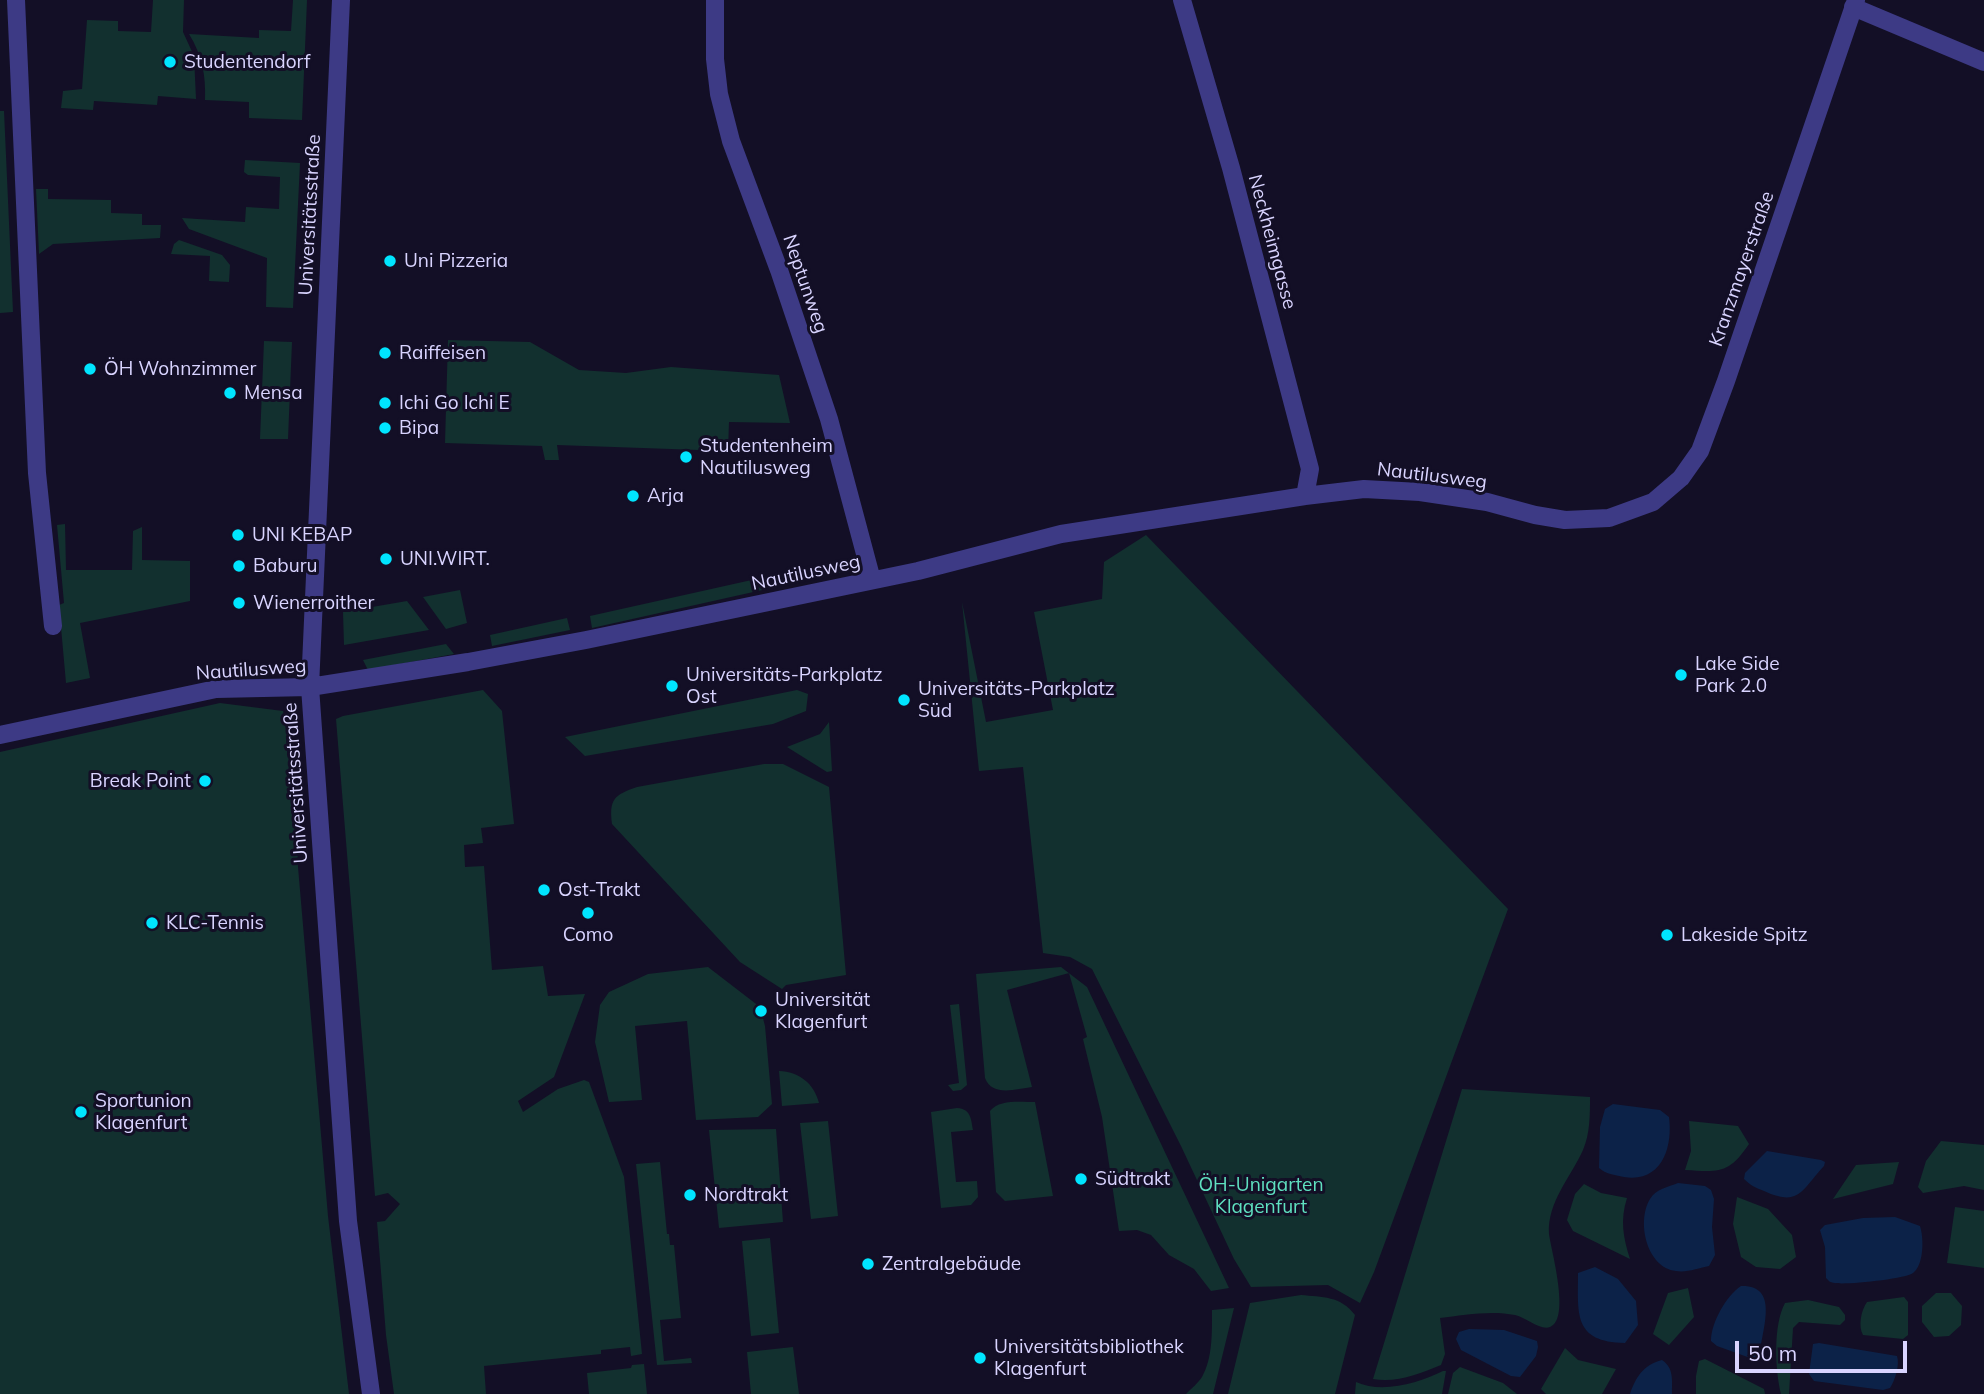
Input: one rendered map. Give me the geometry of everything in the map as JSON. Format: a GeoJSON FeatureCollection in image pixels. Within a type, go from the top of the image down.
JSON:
{"type":"FeatureCollection","features":[{"type":"Feature","properties":{"kind":"street"},"geometry":{"type":"LineString","coordinates":[[16,0],[37,473],[53,626]]}},
{"type":"Feature","properties":{"kind":"street","name":"Universitätsstraße"},"geometry":{"type":"LineString","coordinates":[[341,0],[310,687],[348,1221],[371,1394]]}},
{"type":"Feature","properties":{"kind":"street","name":"Neptunweg"},"geometry":{"type":"LineString","coordinates":[[715,0],[715,59],[719,94],[730,141],[779,270],[829,419],[872,580]]}},
{"type":"Feature","properties":{"kind":"street","name":"Neckheimgasse"},"geometry":{"type":"LineString","coordinates":[[1182,0],[1231,168],[1310,469],[1305,496]]}},
{"type":"Feature","properties":{"kind":"street"},"geometry":{"type":"LineString","coordinates":[[1854,4],[1984,62]]}},
{"type":"Feature","properties":{"kind":"street","name":"Kranzmayerstraße"},"geometry":{"type":"LineString","coordinates":[[1620,514],[1654,502],[1681,478],[1700,451],[1854,4]]}},
{"type":"Feature","properties":{"kind":"street","name":"Nautilusweg"},"geometry":{"type":"LineString","coordinates":[[0,735],[216,689],[310,687],[573,643],[872,580],[1060,534],[1305,496],[1364,489],[1420,492],[1487,502],[1565,520],[1609,518],[1620,514]]}},
{"type":"Feature","properties":{"kind":"green space"},"geometry":{"type":"Polygon","coordinates":[[[153,0],[184,0],[183,32],[194,56],[196,99],[158,96],[157,105],[94,101],[93,110],[61,108],[63,91],[82,89],[87,20],[118,21],[118,31],[151,32],[153,0]]]}},
{"type":"Feature","properties":{"kind":"green space"},"geometry":{"type":"Polygon","coordinates":[[[293,0],[307,0],[302,120],[249,118],[249,102],[205,100],[202,66],[189,34],[259,38],[259,30],[291,31],[293,0]]]}},
{"type":"Feature","properties":{"kind":"green space"},"geometry":{"type":"Polygon","coordinates":[[[0,111],[4,111],[13,312],[0,313],[0,111]]]}},
{"type":"Feature","properties":{"kind":"green space"},"geometry":{"type":"Polygon","coordinates":[[[245,160],[300,163],[293,308],[266,307],[267,258],[189,229],[182,218],[245,222],[246,207],[279,209],[280,177],[248,175],[244,172],[245,160]]]}},
{"type":"Feature","properties":{"kind":"green space"},"geometry":{"type":"Polygon","coordinates":[[[36,189],[48,189],[48,199],[111,200],[111,213],[142,214],[142,225],[161,225],[160,238],[53,244],[39,254],[36,189]]]}},
{"type":"Feature","properties":{"kind":"green space"},"geometry":{"type":"Polygon","coordinates":[[[179,240],[222,255],[230,265],[229,282],[209,281],[210,256],[171,254],[174,244],[179,240]]]}},
{"type":"Feature","properties":{"kind":"green space"},"geometry":{"type":"Polygon","coordinates":[[[448,340],[530,342],[579,370],[626,373],[671,367],[779,375],[790,423],[729,422],[728,451],[557,445],[559,460],[545,460],[542,446],[445,443],[448,340]]]}},
{"type":"Feature","properties":{"kind":"green space"},"geometry":{"type":"Polygon","coordinates":[[[264,341],[292,342],[288,439],[260,439],[264,341]]]}},
{"type":"Feature","properties":{"kind":"green space"},"geometry":{"type":"Polygon","coordinates":[[[65,524],[66,570],[132,570],[133,531],[142,527],[142,560],[190,561],[190,601],[80,623],[90,678],[66,683],[59,605],[64,603],[57,525],[65,524]]]}},
{"type":"Feature","properties":{"kind":"green space","name":"ÖH-Unigarten Klagenfurt"},"geometry":{"type":"Polygon","coordinates":[[[1146,535],[1508,909],[1374,1272],[1360,1303],[1328,1285],[1251,1287],[1234,1259],[1092,969],[1070,957],[1043,953],[1023,767],[979,771],[962,602],[986,722],[1053,710],[1034,612],[1102,599],[1104,562],[1146,535]]]}},
{"type":"Feature","properties":{"kind":"green space"},"geometry":{"type":"Polygon","coordinates":[[[846,559],[854,562],[843,572],[592,628],[590,616],[846,559]]]}},
{"type":"Feature","properties":{"kind":"green space"},"geometry":{"type":"Polygon","coordinates":[[[460,590],[467,623],[446,629],[423,597],[460,590]]]}},
{"type":"Feature","properties":{"kind":"green space"},"geometry":{"type":"Polygon","coordinates":[[[407,601],[429,630],[344,645],[343,612],[407,601]]]}},
{"type":"Feature","properties":{"kind":"green space"},"geometry":{"type":"Polygon","coordinates":[[[567,618],[570,630],[492,646],[490,635],[567,618]]]}},
{"type":"Feature","properties":{"kind":"green space"},"geometry":{"type":"Polygon","coordinates":[[[446,644],[454,654],[368,670],[363,660],[446,644]]]}},
{"type":"Feature","properties":{"kind":"green space"},"geometry":{"type":"Polygon","coordinates":[[[483,690],[502,711],[514,824],[481,828],[483,843],[464,845],[465,867],[484,866],[492,970],[543,966],[548,996],[585,994],[554,1077],[518,1101],[523,1112],[558,1089],[584,1080],[589,1082],[624,1177],[642,1354],[631,1356],[630,1347],[601,1350],[601,1354],[484,1366],[486,1394],[394,1394],[386,1335],[377,1222],[385,1221],[400,1204],[388,1193],[375,1196],[336,719],[483,690]]]}},
{"type":"Feature","properties":{"kind":"green space"},"geometry":{"type":"Polygon","coordinates":[[[797,690],[808,694],[806,711],[773,724],[585,756],[565,737],[797,690]]]}},
{"type":"Feature","properties":{"kind":"green space"},"geometry":{"type":"Polygon","coordinates":[[[220,703],[283,711],[289,736],[286,738],[296,812],[298,867],[328,1216],[349,1394],[0,1394],[0,752],[220,703]]]}},
{"type":"Feature","properties":{"kind":"green space"},"geometry":{"type":"Polygon","coordinates":[[[829,722],[832,771],[827,772],[787,747],[820,734],[829,722]]]}},
{"type":"Feature","properties":{"kind":"green space"},"geometry":{"type":"Polygon","coordinates":[[[764,764],[783,764],[829,787],[846,975],[786,985],[782,989],[740,962],[612,824],[611,809],[615,799],[629,790],[764,764]]]}},
{"type":"Feature","properties":{"kind":"green space"},"geometry":{"type":"Polygon","coordinates":[[[708,967],[760,1007],[765,1026],[772,1104],[758,1117],[696,1120],[687,1021],[635,1026],[642,1100],[609,1102],[595,1042],[600,1005],[609,992],[648,974],[708,967]]]}},
{"type":"Feature","properties":{"kind":"green space"},"geometry":{"type":"Polygon","coordinates":[[[1061,967],[1069,973],[1007,990],[1032,1087],[1005,1090],[993,1088],[985,1078],[976,974],[1061,967]]]}},
{"type":"Feature","properties":{"kind":"green space"},"geometry":{"type":"Polygon","coordinates":[[[1069,973],[1087,987],[1229,1288],[1211,1291],[1194,1269],[1169,1255],[1151,1235],[1137,1230],[1119,1231],[1102,1117],[1083,1039],[1087,1037],[1069,973]]]}},
{"type":"Feature","properties":{"kind":"green space"},"geometry":{"type":"Polygon","coordinates":[[[959,1004],[967,1085],[961,1090],[953,1091],[948,1085],[959,1083],[950,1005],[959,1004]]]}},
{"type":"Feature","properties":{"kind":"green space"},"geometry":{"type":"Polygon","coordinates":[[[779,1071],[805,1080],[819,1103],[782,1106],[779,1071]]]}},
{"type":"Feature","properties":{"kind":"green space"},"geometry":{"type":"Polygon","coordinates":[[[1462,1089],[1590,1097],[1585,1144],[1556,1200],[1549,1222],[1559,1298],[1556,1321],[1546,1328],[1515,1315],[1497,1313],[1440,1318],[1445,1354],[1441,1365],[1399,1379],[1373,1379],[1462,1089]]]}},
{"type":"Feature","properties":{"kind":"green space"},"geometry":{"type":"Polygon","coordinates":[[[1035,1102],[1053,1196],[1005,1201],[996,1192],[990,1111],[1005,1103],[1035,1102]]]}},
{"type":"Feature","properties":{"kind":"green space"},"geometry":{"type":"Polygon","coordinates":[[[957,1108],[968,1112],[973,1130],[951,1132],[956,1182],[977,1181],[978,1197],[971,1205],[941,1208],[931,1112],[957,1108]]]}},
{"type":"Feature","properties":{"kind":"green space"},"geometry":{"type":"Polygon","coordinates":[[[828,1121],[838,1216],[811,1219],[800,1123],[828,1121]]]}},
{"type":"Feature","properties":{"kind":"green space"},"geometry":{"type":"Polygon","coordinates":[[[1689,1121],[1738,1126],[1749,1144],[1735,1161],[1722,1169],[1685,1170],[1691,1151],[1689,1121]]]}},
{"type":"Feature","properties":{"kind":"green space"},"geometry":{"type":"Polygon","coordinates":[[[776,1129],[783,1222],[719,1228],[709,1130],[776,1129]]]}},
{"type":"Feature","properties":{"kind":"green space"},"geometry":{"type":"Polygon","coordinates":[[[1941,1141],[1984,1145],[1984,1190],[1964,1186],[1923,1193],[1918,1187],[1926,1161],[1941,1141]]]}},
{"type":"Feature","properties":{"kind":"green space"},"geometry":{"type":"Polygon","coordinates":[[[660,1162],[667,1234],[670,1245],[674,1245],[681,1318],[660,1320],[664,1361],[691,1358],[692,1363],[657,1365],[636,1164],[660,1162]]]}},
{"type":"Feature","properties":{"kind":"green space"},"geometry":{"type":"Polygon","coordinates":[[[1899,1162],[1893,1184],[1833,1199],[1856,1165],[1899,1162]]]}},
{"type":"Feature","properties":{"kind":"green space"},"geometry":{"type":"Polygon","coordinates":[[[1584,1184],[1601,1193],[1627,1198],[1623,1228],[1630,1259],[1573,1231],[1567,1220],[1575,1194],[1584,1184]]]}},
{"type":"Feature","properties":{"kind":"green space"},"geometry":{"type":"Polygon","coordinates":[[[1737,1197],[1768,1209],[1792,1235],[1796,1257],[1780,1269],[1756,1267],[1741,1257],[1733,1224],[1737,1197]]]}},
{"type":"Feature","properties":{"kind":"green space"},"geometry":{"type":"Polygon","coordinates":[[[1955,1207],[1984,1211],[1984,1268],[1947,1263],[1955,1207]]]}},
{"type":"Feature","properties":{"kind":"green space"},"geometry":{"type":"Polygon","coordinates":[[[770,1238],[779,1333],[751,1336],[742,1241],[770,1238]]]}},
{"type":"Feature","properties":{"kind":"green space"},"geometry":{"type":"Polygon","coordinates":[[[1688,1288],[1694,1317],[1669,1345],[1653,1334],[1668,1293],[1688,1288]]]}},
{"type":"Feature","properties":{"kind":"green space"},"geometry":{"type":"Polygon","coordinates":[[[1936,1293],[1951,1293],[1962,1306],[1961,1325],[1949,1336],[1934,1337],[1922,1322],[1922,1306],[1936,1293]]]}},
{"type":"Feature","properties":{"kind":"green space"},"geometry":{"type":"Polygon","coordinates":[[[1301,1295],[1337,1301],[1355,1315],[1335,1394],[1228,1394],[1250,1303],[1301,1295]]]}},
{"type":"Feature","properties":{"kind":"green space"},"geometry":{"type":"Polygon","coordinates":[[[1904,1297],[1908,1302],[1908,1335],[1903,1339],[1863,1335],[1861,1319],[1867,1302],[1904,1297]]]}},
{"type":"Feature","properties":{"kind":"green space"},"geometry":{"type":"Polygon","coordinates":[[[1808,1300],[1839,1307],[1845,1320],[1840,1325],[1799,1322],[1793,1328],[1789,1394],[1781,1394],[1776,1348],[1781,1312],[1785,1303],[1808,1300]]]}},
{"type":"Feature","properties":{"kind":"green space"},"geometry":{"type":"Polygon","coordinates":[[[1234,1308],[1213,1394],[1186,1394],[1206,1370],[1211,1344],[1212,1310],[1234,1308]]]}},
{"type":"Feature","properties":{"kind":"green space"},"geometry":{"type":"Polygon","coordinates":[[[793,1347],[799,1394],[751,1394],[747,1352],[793,1347]]]}},
{"type":"Feature","properties":{"kind":"green space"},"geometry":{"type":"Polygon","coordinates":[[[1565,1348],[1578,1360],[1616,1369],[1602,1394],[1546,1394],[1541,1389],[1565,1348]]]}},
{"type":"Feature","properties":{"kind":"green space"},"geometry":{"type":"Polygon","coordinates":[[[1705,1359],[1764,1389],[1765,1394],[1696,1394],[1699,1361],[1705,1359]]]}},
{"type":"Feature","properties":{"kind":"green space"},"geometry":{"type":"Polygon","coordinates":[[[644,1364],[647,1394],[589,1394],[587,1373],[644,1364]]]}},
{"type":"Feature","properties":{"kind":"green space"},"geometry":{"type":"Polygon","coordinates":[[[1460,1367],[1503,1383],[1517,1394],[1448,1394],[1453,1373],[1460,1367]]]}},
{"type":"Feature","properties":{"kind":"green space"},"geometry":{"type":"Polygon","coordinates":[[[1446,1371],[1442,1394],[1355,1394],[1356,1382],[1377,1387],[1400,1386],[1446,1371]]]}},
{"type":"Feature","properties":{"kind":"water"},"geometry":{"type":"Polygon","coordinates":[[[1613,1104],[1660,1110],[1669,1117],[1667,1151],[1656,1169],[1648,1174],[1624,1177],[1599,1168],[1600,1127],[1605,1109],[1613,1104]]]}},
{"type":"Feature","properties":{"kind":"water"},"geometry":{"type":"Polygon","coordinates":[[[1767,1151],[1825,1162],[1798,1194],[1792,1197],[1776,1196],[1758,1189],[1744,1179],[1745,1173],[1767,1151]]]}},
{"type":"Feature","properties":{"kind":"water"},"geometry":{"type":"Polygon","coordinates":[[[1678,1183],[1705,1186],[1711,1190],[1714,1199],[1712,1227],[1715,1255],[1709,1266],[1676,1271],[1666,1268],[1651,1253],[1644,1231],[1646,1209],[1650,1199],[1659,1191],[1678,1183]]]}},
{"type":"Feature","properties":{"kind":"water"},"geometry":{"type":"Polygon","coordinates":[[[1895,1217],[1920,1226],[1922,1251],[1917,1269],[1913,1273],[1851,1283],[1833,1283],[1826,1278],[1825,1247],[1820,1230],[1825,1225],[1863,1218],[1895,1217]]]}},
{"type":"Feature","properties":{"kind":"water"},"geometry":{"type":"Polygon","coordinates":[[[1595,1267],[1618,1279],[1636,1301],[1638,1325],[1625,1343],[1596,1337],[1587,1331],[1582,1323],[1578,1301],[1578,1273],[1595,1267]]]}},
{"type":"Feature","properties":{"kind":"water"},"geometry":{"type":"Polygon","coordinates":[[[1741,1286],[1760,1292],[1765,1300],[1760,1352],[1758,1358],[1753,1359],[1717,1346],[1711,1341],[1720,1310],[1741,1286]]]}},
{"type":"Feature","properties":{"kind":"water"},"geometry":{"type":"Polygon","coordinates":[[[1469,1329],[1504,1330],[1537,1341],[1536,1356],[1520,1377],[1511,1376],[1461,1350],[1456,1339],[1459,1332],[1469,1329]]]}},
{"type":"Feature","properties":{"kind":"water"},"geometry":{"type":"Polygon","coordinates":[[[1813,1344],[1897,1356],[1894,1381],[1890,1388],[1883,1390],[1814,1381],[1809,1374],[1813,1344]]]}},
{"type":"Feature","properties":{"kind":"water"},"geometry":{"type":"Polygon","coordinates":[[[1662,1360],[1670,1371],[1672,1394],[1630,1394],[1641,1372],[1662,1360]]]}},
{"type":"Feature","properties":{"kind":"place","name":"Studentendorf"},"geometry":{"type":"Point","coordinates":[170,62]}},
{"type":"Feature","properties":{"kind":"place","name":"Uni Pizzeria"},"geometry":{"type":"Point","coordinates":[390,261]}},
{"type":"Feature","properties":{"kind":"place","name":"Raiffeisen"},"geometry":{"type":"Point","coordinates":[385,353]}},
{"type":"Feature","properties":{"kind":"place","name":"ÖH Wohnzimmer"},"geometry":{"type":"Point","coordinates":[90,369]}},
{"type":"Feature","properties":{"kind":"place","name":"Mensa"},"geometry":{"type":"Point","coordinates":[230,393]}},
{"type":"Feature","properties":{"kind":"place","name":"Ichi Go Ichi E"},"geometry":{"type":"Point","coordinates":[385,403]}},
{"type":"Feature","properties":{"kind":"place","name":"Bipa"},"geometry":{"type":"Point","coordinates":[385,428]}},
{"type":"Feature","properties":{"kind":"place","name":"Studentenheim Nautilusweg"},"geometry":{"type":"Point","coordinates":[686,457]}},
{"type":"Feature","properties":{"kind":"place","name":"Arja"},"geometry":{"type":"Point","coordinates":[633,496]}},
{"type":"Feature","properties":{"kind":"place","name":"UNI KEBAP"},"geometry":{"type":"Point","coordinates":[238,535]}},
{"type":"Feature","properties":{"kind":"place","name":"UNI.WIRT."},"geometry":{"type":"Point","coordinates":[386,559]}},
{"type":"Feature","properties":{"kind":"place","name":"Baburu"},"geometry":{"type":"Point","coordinates":[239,566]}},
{"type":"Feature","properties":{"kind":"place","name":"Wienerroither"},"geometry":{"type":"Point","coordinates":[239,603]}},
{"type":"Feature","properties":{"kind":"place","name":"Lake Side Park 2.0"},"geometry":{"type":"Point","coordinates":[1681,675]}},
{"type":"Feature","properties":{"kind":"place","name":"Universitäts-Parkplatz Ost"},"geometry":{"type":"Point","coordinates":[672,686]}},
{"type":"Feature","properties":{"kind":"place","name":"Universitäts-Parkplatz Süd"},"geometry":{"type":"Point","coordinates":[904,700]}},
{"type":"Feature","properties":{"kind":"place","name":"Break Point"},"geometry":{"type":"Point","coordinates":[205,781]}},
{"type":"Feature","properties":{"kind":"place","name":"Ost-Trakt"},"geometry":{"type":"Point","coordinates":[544,890]}},
{"type":"Feature","properties":{"kind":"place","name":"Como"},"geometry":{"type":"Point","coordinates":[588,913]}},
{"type":"Feature","properties":{"kind":"place","name":"KLC-Tennis"},"geometry":{"type":"Point","coordinates":[152,923]}},
{"type":"Feature","properties":{"kind":"place","name":"Lakeside Spitz"},"geometry":{"type":"Point","coordinates":[1667,935]}},
{"type":"Feature","properties":{"kind":"place","name":"Universität Klagenfurt"},"geometry":{"type":"Point","coordinates":[761,1011]}},
{"type":"Feature","properties":{"kind":"place","name":"Sportunion Klagenfurt"},"geometry":{"type":"Point","coordinates":[81,1112]}},
{"type":"Feature","properties":{"kind":"place","name":"Südtrakt"},"geometry":{"type":"Point","coordinates":[1081,1179]}},
{"type":"Feature","properties":{"kind":"place","name":"Nordtrakt"},"geometry":{"type":"Point","coordinates":[690,1195]}},
{"type":"Feature","properties":{"kind":"place","name":"Zentralgebäude"},"geometry":{"type":"Point","coordinates":[868,1264]}},
{"type":"Feature","properties":{"kind":"place","name":"Universitätsbibliothek Klagenfurt"},"geometry":{"type":"Point","coordinates":[980,1358]}}]}
